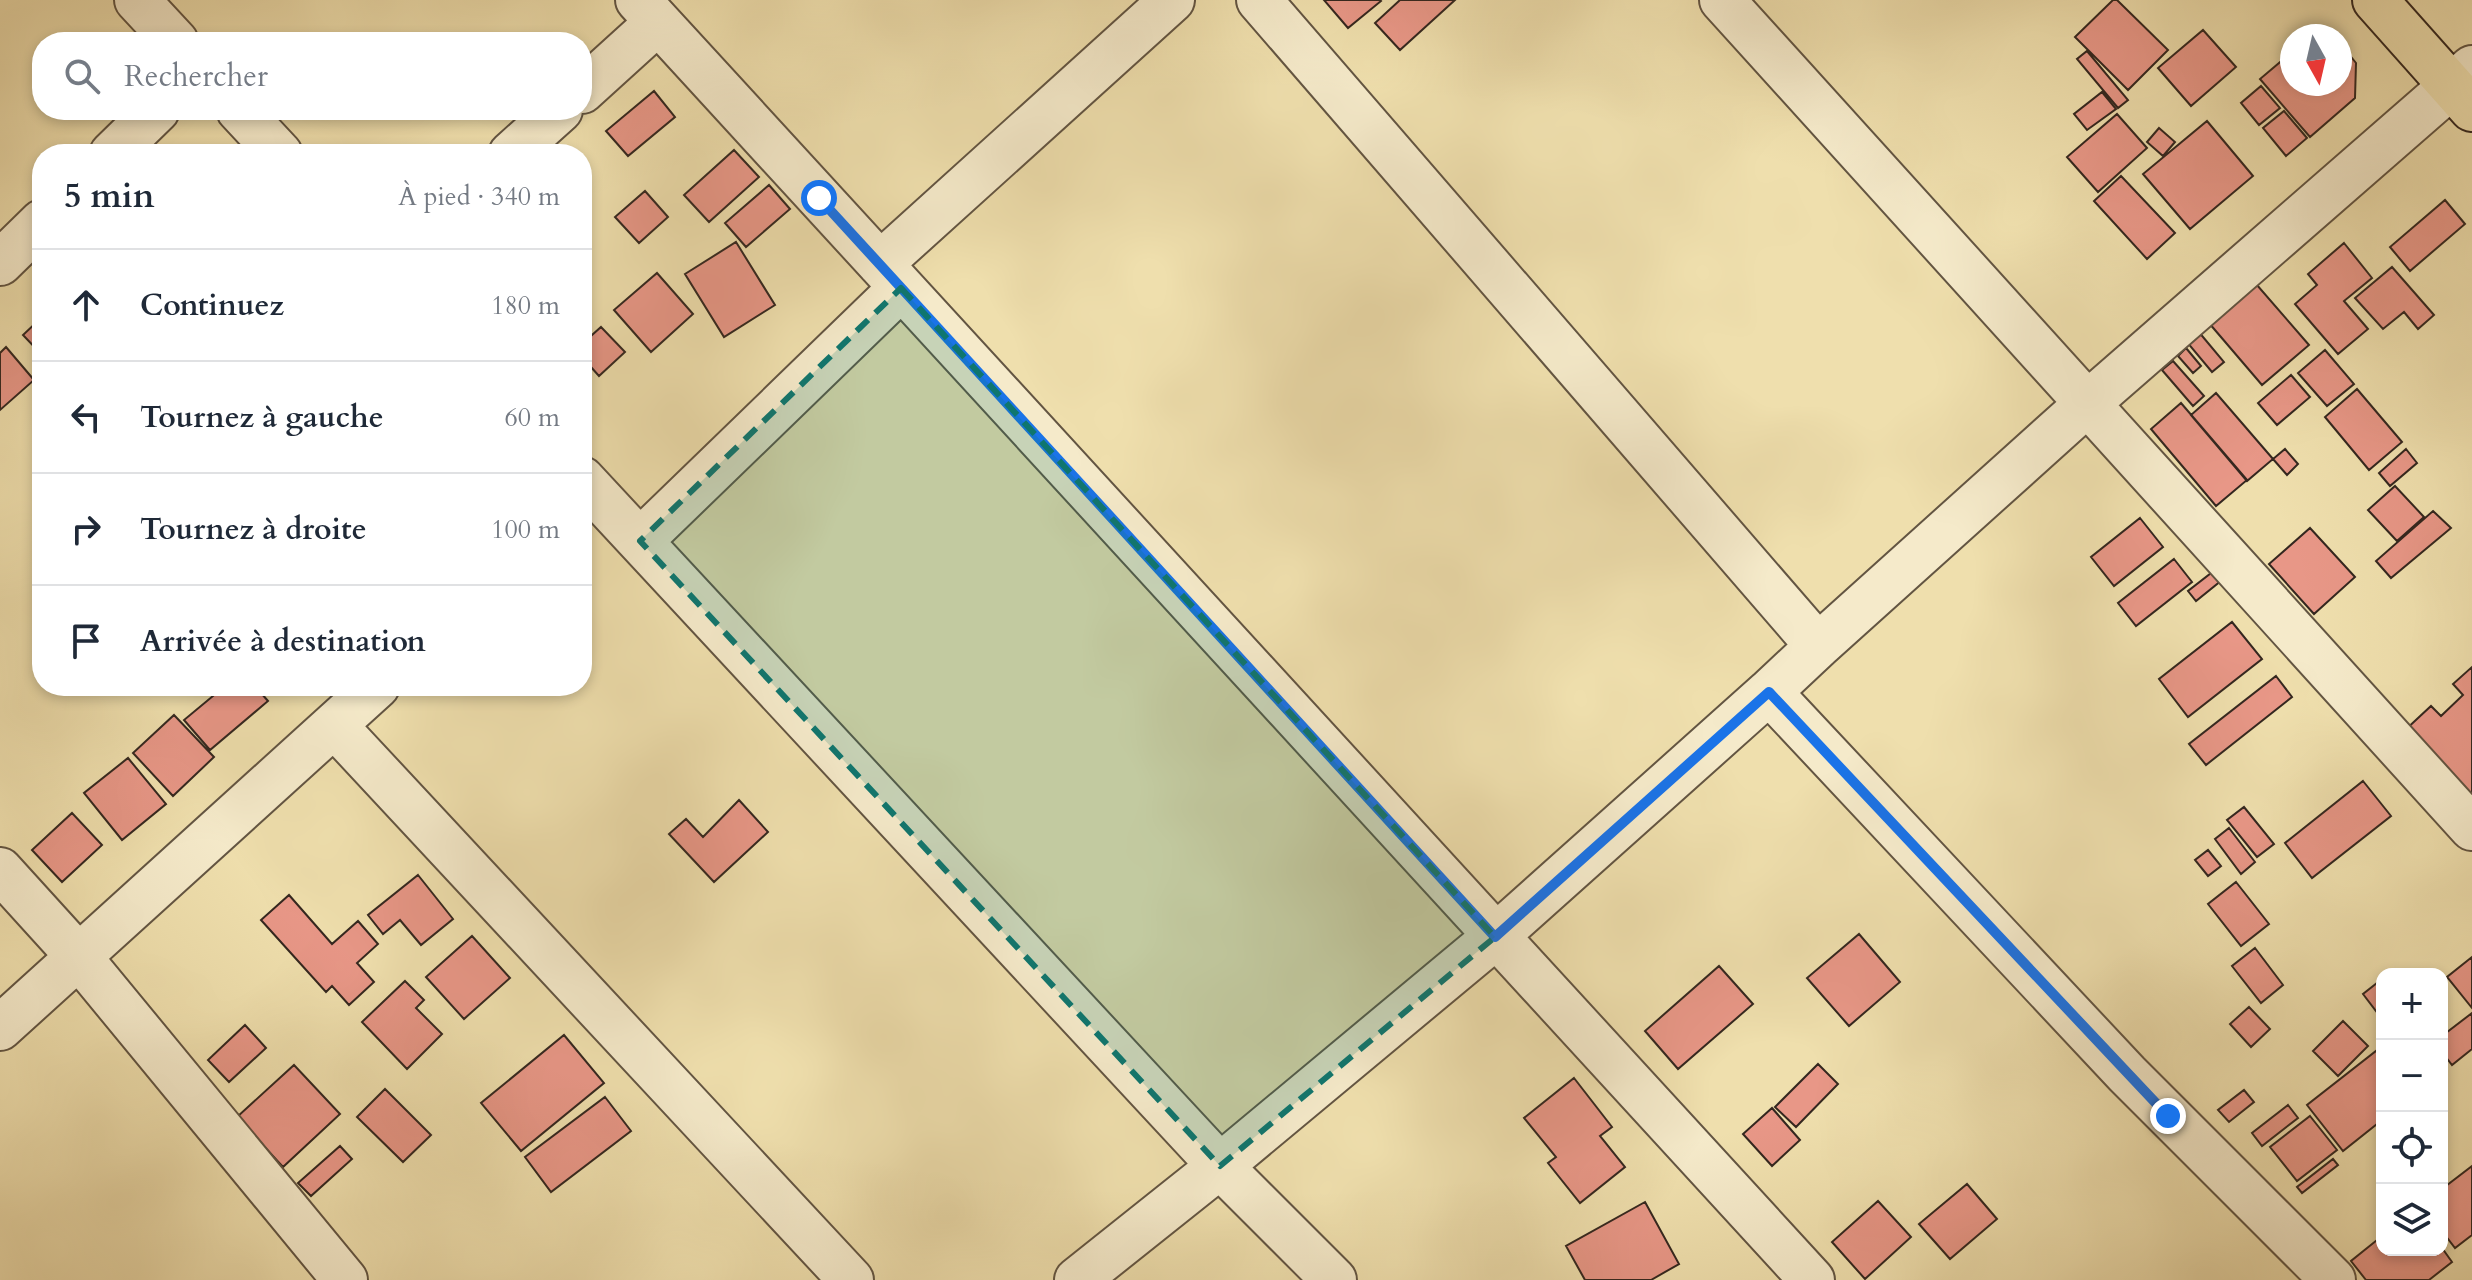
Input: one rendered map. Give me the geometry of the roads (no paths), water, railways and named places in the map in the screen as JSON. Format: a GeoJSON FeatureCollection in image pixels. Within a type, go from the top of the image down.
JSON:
{"type":"FeatureCollection","features":[{"type":"Feature","properties":{"kind":"main road"},"geometry":{"type":"LineString","coordinates":[[2375,0],[2465,88]]}},
{"type":"Feature","properties":{"kind":"street"},"geometry":{"type":"LineString","coordinates":[[137,0],[167,32]]}},
{"type":"Feature","properties":{"kind":"street"},"geometry":{"type":"LineString","coordinates":[[640,541],[890,276],[1172,0]]}},
{"type":"Feature","properties":{"kind":"street"},"geometry":{"type":"LineString","coordinates":[[1259,0],[1818,646]]}},
{"type":"Feature","properties":{"kind":"street"},"geometry":{"type":"LineString","coordinates":[[1722,0],[2472,828]]}},
{"type":"Feature","properties":{"kind":"street"},"geometry":{"type":"LineString","coordinates":[[592,79],[648,11],[1812,1280]]}},
{"type":"Feature","properties":{"kind":"street"},"geometry":{"type":"LineString","coordinates":[[1077,1280],[1220,1166],[1495,937],[2088,403],[2465,88]]}},
{"type":"Feature","properties":{"kind":"street"},"geometry":{"type":"LineString","coordinates":[[122,144],[147,120]]}},
{"type":"Feature","properties":{"kind":"street"},"geometry":{"type":"LineString","coordinates":[[248,120],[271,144]]}},
{"type":"Feature","properties":{"kind":"street"},"geometry":{"type":"LineString","coordinates":[[522,144],[549,120]]}},
{"type":"Feature","properties":{"kind":"street"},"geometry":{"type":"LineString","coordinates":[[0,263],[32,232]]}},
{"type":"Feature","properties":{"kind":"street"},"geometry":{"type":"LineString","coordinates":[[592,496],[640,541],[1220,1166],[1334,1280]]}},
{"type":"Feature","properties":{"kind":"street"},"geometry":{"type":"LineString","coordinates":[[1769,692],[2127,1074],[2333,1280]]}},
{"type":"Feature","properties":{"kind":"street"},"geometry":{"type":"LineString","coordinates":[[0,1028],[366,696]]}},
{"type":"Feature","properties":{"kind":"street"},"geometry":{"type":"LineString","coordinates":[[334,725],[851,1280]]}},
{"type":"Feature","properties":{"kind":"street"},"geometry":{"type":"LineString","coordinates":[[0,870],[79,957],[345,1280]]}}]}
